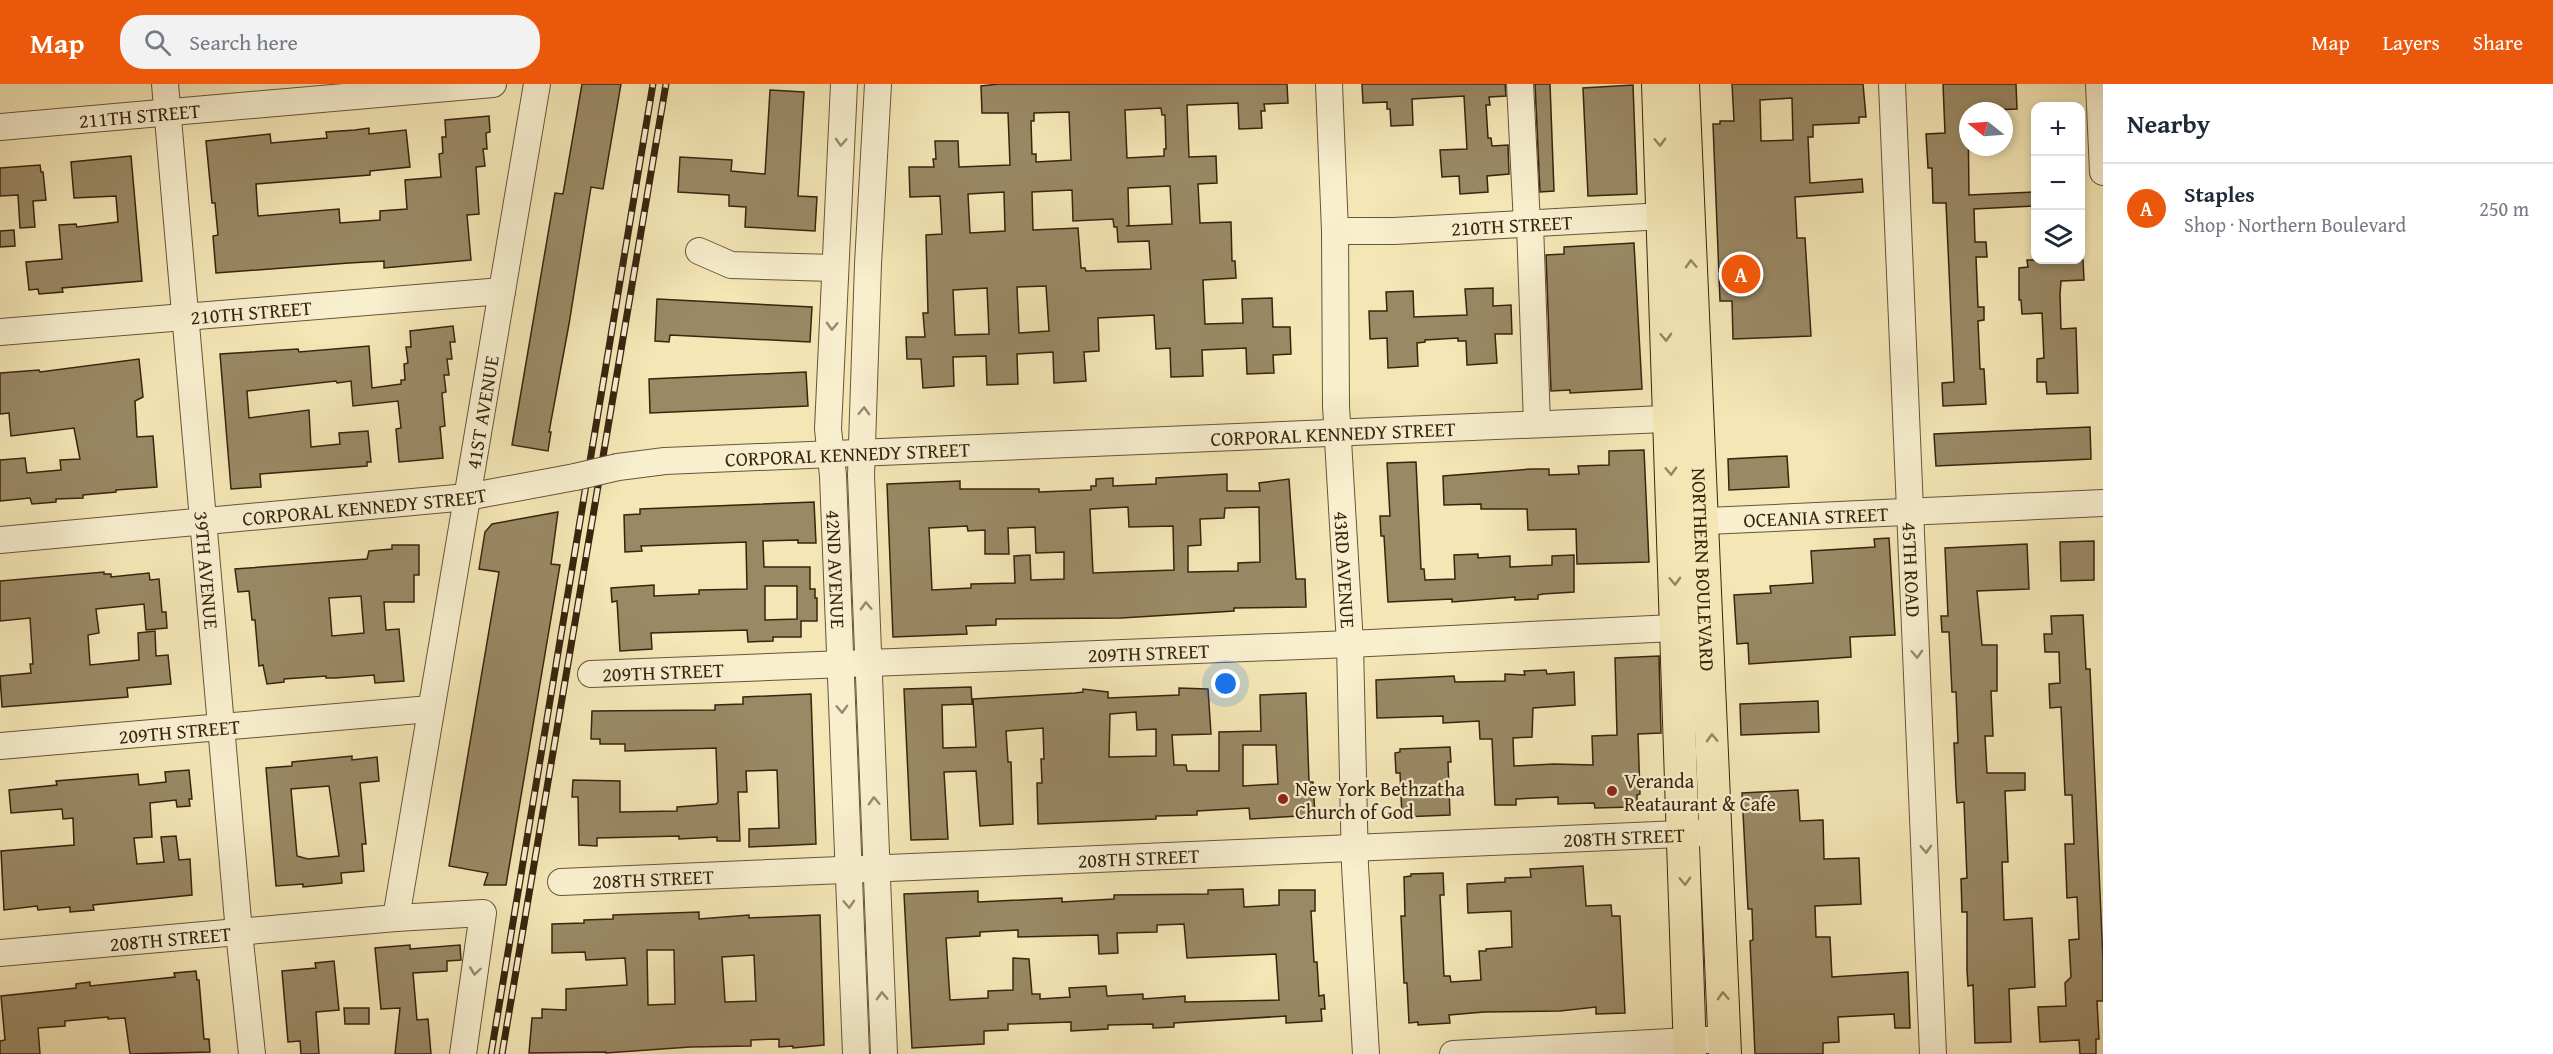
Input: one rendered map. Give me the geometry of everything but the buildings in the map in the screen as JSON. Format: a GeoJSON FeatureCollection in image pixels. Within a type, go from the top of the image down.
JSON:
{"type":"FeatureCollection","features":[{"type":"Feature","properties":{"kind":"main road","name":"NORTHERN BOULEVARD"},"geometry":{"type":"LineString","coordinates":[[1658,84],[1676,215]]}},
{"type":"Feature","properties":{"kind":"main road","name":"NORTHERN BOULEVARD"},"geometry":{"type":"LineString","coordinates":[[1683,84],[1676,215],[1688,522],[1707,626],[1725,1047]]}},
{"type":"Feature","properties":{"kind":"main road","name":"NORTHERN BOULEVARD"},"geometry":{"type":"LineString","coordinates":[[1688,522],[1676,628],[1690,1048]]}},
{"type":"Feature","properties":{"kind":"street","name":"39TH AVENUE"},"geometry":{"type":"LineString","coordinates":[[165,84],[239,932],[252,1054]]}},
{"type":"Feature","properties":{"kind":"street","name":"211TH STREET"},"geometry":{"type":"LineString","coordinates":[[0,127],[493,84]]}},
{"type":"Feature","properties":{"kind":"street","name":"41ST AVENUE"},"geometry":{"type":"LineString","coordinates":[[396,918],[537,84]]}},
{"type":"Feature","properties":{"kind":"street","name":"42ND AVENUE"},"geometry":{"type":"LineString","coordinates":[[844,84],[828,429],[833,476],[856,1054]]}},
{"type":"Feature","properties":{"kind":"street","name":"42ND AVENUE"},"geometry":{"type":"LineString","coordinates":[[878,84],[861,453],[884,1054]]}},
{"type":"Feature","properties":{"kind":"street","name":"43RD AVENUE"},"geometry":{"type":"LineString","coordinates":[[1329,84],[1335,231],[1338,432],[1350,644],[1355,849],[1366,1054]]}},
{"type":"Feature","properties":{"kind":"street"},"geometry":{"type":"LineString","coordinates":[[1520,84],[1529,224],[1537,424]]}},
{"type":"Feature","properties":{"kind":"street","name":"45TH ROAD"},"geometry":{"type":"LineString","coordinates":[[1892,84],[1933,1054]]}},
{"type":"Feature","properties":{"kind":"street"},"geometry":{"type":"LineString","coordinates":[[2099,84],[2103,172]]}},
{"type":"Feature","properties":{"kind":"street","name":"210TH STREET"},"geometry":{"type":"LineString","coordinates":[[1335,231],[1394,231],[1676,215]]}},
{"type":"Feature","properties":{"kind":"street"},"geometry":{"type":"LineString","coordinates":[[699,251],[731,265],[834,268]]}},
{"type":"Feature","properties":{"kind":"street","name":"210TH STREET"},"geometry":{"type":"LineString","coordinates":[[0,332],[184,315],[502,291]]}},
{"type":"Feature","properties":{"kind":"street","name":"CORPORAL KENNEDY STREET"},"geometry":{"type":"LineString","coordinates":[[0,540],[467,497],[665,461],[1684,418]]}},
{"type":"Feature","properties":{"kind":"street","name":"OCEANIA STREET"},"geometry":{"type":"LineString","coordinates":[[1688,522],[2103,503]]}},
{"type":"Feature","properties":{"kind":"street","name":"209TH STREET"},"geometry":{"type":"LineString","coordinates":[[591,674],[1350,644],[1707,626]]}},
{"type":"Feature","properties":{"kind":"street","name":"209TH STREET"},"geometry":{"type":"LineString","coordinates":[[0,746],[430,710]]}},
{"type":"Feature","properties":{"kind":"street","name":"208TH STREET"},"geometry":{"type":"LineString","coordinates":[[561,882],[1716,832]]}},
{"type":"Feature","properties":{"kind":"street","name":"208TH STREET"},"geometry":{"type":"LineString","coordinates":[[0,952],[396,918],[483,913],[464,1054]]}},
{"type":"Feature","properties":{"kind":"street"},"geometry":{"type":"LineString","coordinates":[[1453,1054],[1725,1047]]}},
{"type":"Feature","properties":{"kind":"railway"},"geometry":{"type":"LineString","coordinates":[[491,1054],[653,84]]}},
{"type":"Feature","properties":{"kind":"railway"},"geometry":{"type":"LineString","coordinates":[[502,1054],[666,84]]}},
{"type":"Feature","properties":{"kind":"place","name":"Staples"},"geometry":{"type":"Point","coordinates":[1741,274]}},
{"type":"Feature","properties":{"kind":"place","name":"Veranda Reataurant & Cafe"},"geometry":{"type":"Point","coordinates":[1612,791]}},
{"type":"Feature","properties":{"kind":"place","name":"New York Bethzatha Church of God"},"geometry":{"type":"Point","coordinates":[1283,799]}}]}
